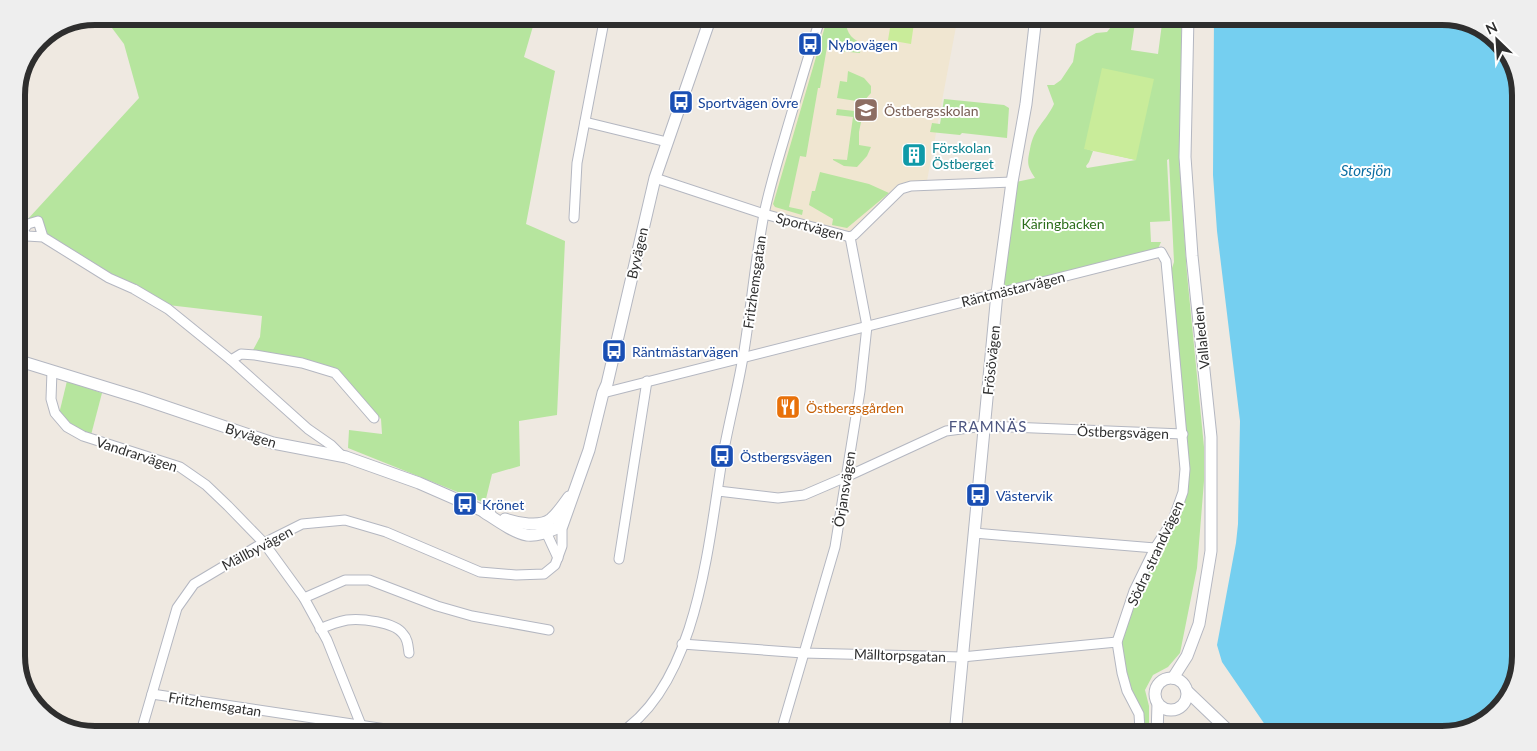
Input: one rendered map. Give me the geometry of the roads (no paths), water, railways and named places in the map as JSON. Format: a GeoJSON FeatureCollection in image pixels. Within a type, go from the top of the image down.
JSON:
{"type":"FeatureCollection","features":[{"type":"Feature","properties":{"kind":"street"},"geometry":{"type":"LineString","coordinates":[[574,218],[577,163],[603,25]]}},
{"type":"Feature","properties":{"kind":"street","name":"Byvägen"},"geometry":{"type":"LineString","coordinates":[[25,362],[140,398],[273,443],[341,455],[419,484],[484,512],[521,524],[562,526],[589,450],[603,392],[607,384],[655,178],[707,25]]}},
{"type":"Feature","properties":{"kind":"street","name":"Fritzhemsgatan"},"geometry":{"type":"LineString","coordinates":[[630,726],[648,709],[663,686],[682,644],[700,593],[721,466],[743,357],[764,214],[772,180],[818,25]]}},
{"type":"Feature","properties":{"kind":"street","name":"Frösövägen"},"geometry":{"type":"LineString","coordinates":[[956,726],[997,294],[1012,182],[1026,104],[1035,25]]}},
{"type":"Feature","properties":{"kind":"street","name":"Vallaleden"},"geometry":{"type":"LineString","coordinates":[[1173,678],[1187,656],[1199,624],[1211,551],[1211,437],[1192,256],[1185,157],[1188,25]]}},
{"type":"Feature","properties":{"kind":"street"},"geometry":{"type":"LineString","coordinates":[[585,122],[667,142]]}},
{"type":"Feature","properties":{"kind":"street","name":"Sportvägen"},"geometry":{"type":"LineString","coordinates":[[655,178],[764,214],[850,237],[901,189],[911,186],[1012,182]]}},
{"type":"Feature","properties":{"kind":"street"},"geometry":{"type":"LineString","coordinates":[[43,237],[109,278],[163,305],[232,360],[308,429],[331,445],[341,455]]}},
{"type":"Feature","properties":{"kind":"street","name":"Örjansvägen"},"geometry":{"type":"LineString","coordinates":[[783,726],[835,547],[860,391],[866,326],[850,237]]}},
{"type":"Feature","properties":{"kind":"street","name":"Räntmästarvägen"},"geometry":{"type":"LineString","coordinates":[[603,392],[1161,252]]}},
{"type":"Feature","properties":{"kind":"street","name":"Södra strandvägen"},"geometry":{"type":"LineString","coordinates":[[1140,726],[1139,714],[1127,691],[1122,673],[1117,642],[1134,591],[1173,520],[1183,492],[1185,463],[1166,261],[1161,252]]}},
{"type":"Feature","properties":{"kind":"street"},"geometry":{"type":"LineString","coordinates":[[232,360],[241,354],[256,354],[302,363],[335,373],[374,418]]}},
{"type":"Feature","properties":{"kind":"street","name":"Vandrarvägen"},"geometry":{"type":"LineString","coordinates":[[52,371],[51,399],[55,413],[67,427],[83,436],[180,467],[206,485],[264,543],[304,598],[320,629],[361,724]]}},
{"type":"Feature","properties":{"kind":"street"},"geometry":{"type":"LineString","coordinates":[[619,559],[647,382]]}},
{"type":"Feature","properties":{"kind":"street","name":"Östbergsvägen"},"geometry":{"type":"LineString","coordinates":[[718,491],[792,498],[846,477],[946,431],[984,426],[1182,434]]}},
{"type":"Feature","properties":{"kind":"street","name":"Byvägen"},"geometry":{"type":"LineString","coordinates":[[548,524],[573,493]]}},
{"type":"Feature","properties":{"kind":"street","name":"Mällbyvägen"},"geometry":{"type":"LineString","coordinates":[[143,726],[177,608],[194,584],[264,543],[302,524],[345,520],[386,532],[480,572],[516,575],[544,574],[555,565],[558,558]]}},
{"type":"Feature","properties":{"kind":"street"},"geometry":{"type":"LineString","coordinates":[[548,524],[558,558]]}},
{"type":"Feature","properties":{"kind":"street"},"geometry":{"type":"LineString","coordinates":[[558,558],[562,546],[562,526]]}},
{"type":"Feature","properties":{"kind":"street"},"geometry":{"type":"LineString","coordinates":[[974,533],[1156,548]]}},
{"type":"Feature","properties":{"kind":"street"},"geometry":{"type":"LineString","coordinates":[[304,598],[345,580],[369,580],[437,606],[472,616],[549,630]]}},
{"type":"Feature","properties":{"kind":"street"},"geometry":{"type":"LineString","coordinates":[[320,629],[336,622],[350,620],[390,624],[403,632],[409,653]]}},
{"type":"Feature","properties":{"kind":"street","name":"Mälltorpsgatan"},"geometry":{"type":"LineString","coordinates":[[682,644],[804,652],[962,657],[1117,642]]}},
{"type":"Feature","properties":{"kind":"street","name":"Vallaleden"},"geometry":{"type":"LineString","coordinates":[[1186,687],[1187,656]]}},
{"type":"Feature","properties":{"kind":"street"},"geometry":{"type":"LineString","coordinates":[[1158,726],[1158,704],[1155,698],[1156,687],[1162,680],[1173,678],[1186,687],[1224,726]]}},
{"type":"Feature","properties":{"kind":"street"},"geometry":{"type":"LineString","coordinates":[[1164,726],[1176,709],[1186,701],[1186,687]]}},
{"type":"Feature","properties":{"kind":"street","name":"Fritzhemsgatan"},"geometry":{"type":"LineString","coordinates":[[152,694],[373,726]]}},
{"type":"Feature","properties":{"kind":"street"},"geometry":{"type":"LineString","coordinates":[[1158,704],[1167,710],[1197,708],[1210,713]]}},
{"type":"Feature","properties":{"kind":"water","name":"Storsjön"},"geometry":{"type":"Polygon","coordinates":[[[1214,25],[1442,25],[1460,27],[1472,32],[1472,65],[1505,65],[1511,81],[1512,91],[1512,656],[1510,674],[1500,695],[1488,709],[1469,721],[1442,726],[1266,726],[1222,662],[1217,645],[1238,524],[1240,421],[1217,231],[1213,175],[1214,25]]]}},
{"type":"Feature","properties":{"kind":"place","name":"Nybovägen"},"geometry":{"type":"Point","coordinates":[810,44]}},
{"type":"Feature","properties":{"kind":"place","name":"Sportvägen övre"},"geometry":{"type":"Point","coordinates":[681,102]}},
{"type":"Feature","properties":{"kind":"place","name":"Östbergsskolan"},"geometry":{"type":"Point","coordinates":[866,110]}},
{"type":"Feature","properties":{"kind":"place","name":"Förskolan Östberget"},"geometry":{"type":"Point","coordinates":[914,155]}},
{"type":"Feature","properties":{"kind":"place","name":"Räntmästarvägen"},"geometry":{"type":"Point","coordinates":[614,351]}},
{"type":"Feature","properties":{"kind":"place","name":"Östbergsgården"},"geometry":{"type":"Point","coordinates":[788,407]}},
{"type":"Feature","properties":{"kind":"place","name":"Östbergsvägen"},"geometry":{"type":"Point","coordinates":[722,456]}},
{"type":"Feature","properties":{"kind":"place","name":"Västervik"},"geometry":{"type":"Point","coordinates":[978,495]}},
{"type":"Feature","properties":{"kind":"place","name":"Krönet"},"geometry":{"type":"Point","coordinates":[465,504]}},
{"type":"Feature","properties":{"kind":"district","name":"FRAMNÄS"},"geometry":{"type":"Point","coordinates":[988,426]}},
{"type":"Feature","properties":{"kind":"park label","name":"Käringbacken"},"geometry":{"type":"Point","coordinates":[1063,223]}}]}
